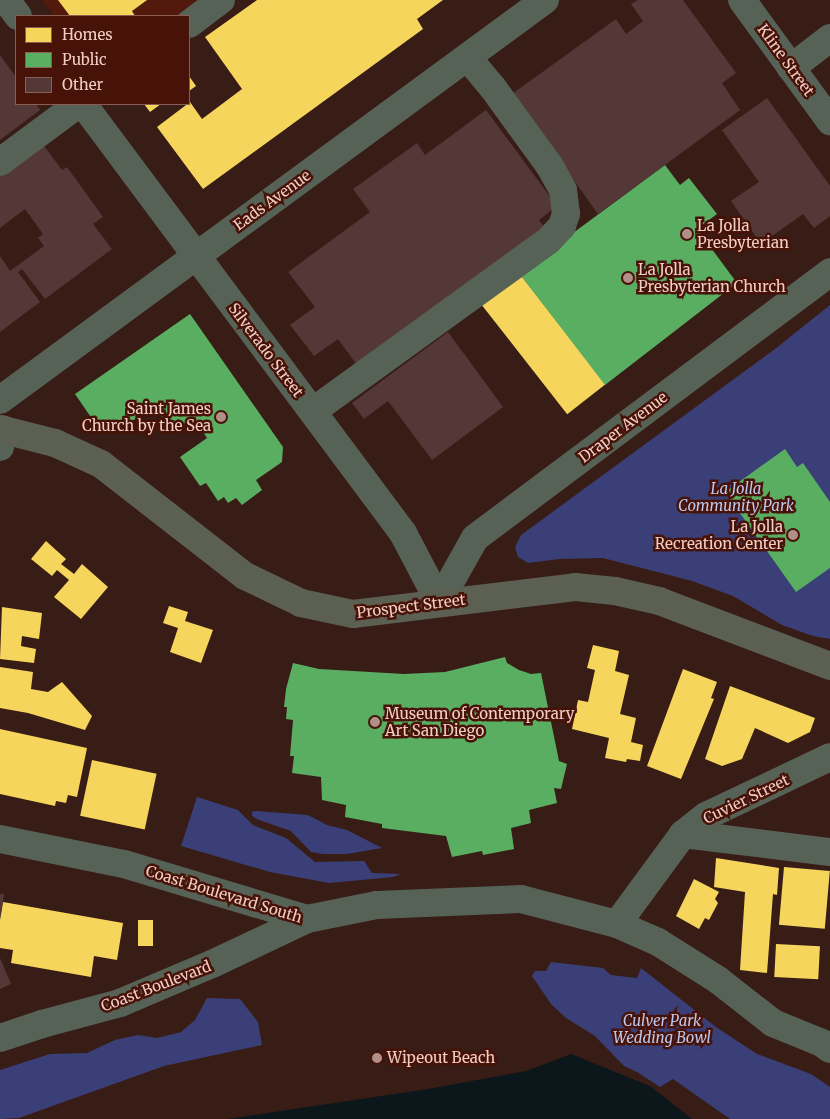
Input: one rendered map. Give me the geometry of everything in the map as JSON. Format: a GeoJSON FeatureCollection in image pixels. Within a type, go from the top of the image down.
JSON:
{"type":"FeatureCollection","features":[{"type":"Feature","properties":{"kind":"main road","name":"Prospect Street"},"geometry":{"type":"LineString","coordinates":[[1,435],[55,442],[101,464],[245,576],[301,603],[353,614],[575,587],[615,591],[659,602],[830,666]]}},
{"type":"Feature","properties":{"kind":"street"},"geometry":{"type":"LineString","coordinates":[[6,0],[17,15]]}},
{"type":"Feature","properties":{"kind":"street"},"geometry":{"type":"LineString","coordinates":[[190,23],[221,0]]}},
{"type":"Feature","properties":{"kind":"street","name":"Eads Avenue"},"geometry":{"type":"LineString","coordinates":[[0,400],[544,0]]}},
{"type":"Feature","properties":{"kind":"street","name":"Kline Street"},"geometry":{"type":"LineString","coordinates":[[742,0],[830,121]]}},
{"type":"Feature","properties":{"kind":"street"},"geometry":{"type":"LineString","coordinates":[[791,68],[830,38]]}},
{"type":"Feature","properties":{"kind":"street"},"geometry":{"type":"LineString","coordinates":[[313,411],[549,240],[562,226],[566,214],[563,190],[554,173],[493,88],[467,57]]}},
{"type":"Feature","properties":{"kind":"street"},"geometry":{"type":"LineString","coordinates":[[0,162],[77,105]]}},
{"type":"Feature","properties":{"kind":"street","name":"Silverado Street"},"geometry":{"type":"LineString","coordinates":[[84,105],[403,533],[440,602]]}},
{"type":"Feature","properties":{"kind":"street","name":"Draper Avenue"},"geometry":{"type":"LineString","coordinates":[[440,602],[475,538],[830,272]]}},
{"type":"Feature","properties":{"kind":"street","name":"Cuvier Street"},"geometry":{"type":"LineString","coordinates":[[617,924],[684,834],[706,816],[830,757]]}},
{"type":"Feature","properties":{"kind":"street"},"geometry":{"type":"LineString","coordinates":[[684,834],[830,852]]}},
{"type":"Feature","properties":{"kind":"street","name":"Coast Boulevard South"},"geometry":{"type":"LineString","coordinates":[[0,839],[124,864],[306,919],[377,905],[521,899],[617,924],[658,942],[710,975],[773,1023],[822,1043],[830,1049]]}},
{"type":"Feature","properties":{"kind":"street","name":"Coast Boulevard"},"geometry":{"type":"LineString","coordinates":[[0,1038],[42,1024],[120,1003],[212,964],[306,919]]}},
{"type":"Feature","properties":{"kind":"shaded area"},"geometry":{"type":"Polygon","coordinates":[[[42,0],[200,0],[178,15],[53,15],[42,0]]]}},
{"type":"Feature","properties":{"kind":"shaded area"},"geometry":{"type":"Polygon","coordinates":[[[571,1054],[650,1086],[692,1119],[227,1119],[428,1089],[526,1071],[571,1054]]]}},
{"type":"Feature","properties":{"kind":"green space","name":"La Jolla Community Park"},"geometry":{"type":"Polygon","coordinates":[[[830,305],[830,639],[813,636],[782,625],[733,596],[692,581],[603,558],[559,559],[528,563],[518,557],[515,547],[521,535],[775,349],[830,305]]]}},
{"type":"Feature","properties":{"kind":"green space"},"geometry":{"type":"Polygon","coordinates":[[[197,797],[238,810],[253,825],[286,838],[315,862],[364,861],[372,873],[401,874],[393,877],[329,883],[270,872],[181,846],[197,797]]]}},
{"type":"Feature","properties":{"kind":"green space"},"geometry":{"type":"Polygon","coordinates":[[[252,812],[308,815],[327,825],[347,830],[382,848],[347,854],[311,852],[291,831],[252,816],[252,812]]]}},
{"type":"Feature","properties":{"kind":"green space","name":"Culver Park Wedding Bowl"},"geometry":{"type":"Polygon","coordinates":[[[551,962],[603,968],[611,975],[637,978],[641,968],[716,1027],[757,1054],[811,1074],[830,1087],[830,1119],[730,1119],[673,1079],[660,1087],[624,1066],[595,1036],[566,1018],[551,1004],[532,976],[535,971],[546,971],[551,962]]]}},
{"type":"Feature","properties":{"kind":"green space"},"geometry":{"type":"Polygon","coordinates":[[[207,998],[240,999],[258,1022],[262,1045],[164,1066],[19,1118],[0,1119],[0,1070],[50,1054],[87,1053],[115,1040],[138,1035],[157,1038],[181,1032],[195,1020],[207,998]]]}},
{"type":"Feature","properties":{"kind":"building: Homes"},"geometry":{"type":"Polygon","coordinates":[[[58,0],[147,0],[132,11],[134,15],[69,15],[58,0]]]}},
{"type":"Feature","properties":{"kind":"building: Homes"},"geometry":{"type":"Polygon","coordinates":[[[257,0],[443,0],[417,19],[423,29],[203,189],[157,127],[186,105],[190,105],[190,102],[202,119],[242,89],[205,37],[257,0]]]}},
{"type":"Feature","properties":{"kind":"building: Homes"},"geometry":{"type":"Polygon","coordinates":[[[190,77],[196,86],[190,90],[190,77]]]}},
{"type":"Feature","properties":{"kind":"building: Homes"},"geometry":{"type":"Polygon","coordinates":[[[145,105],[160,105],[150,112],[145,105]]]}},
{"type":"Feature","properties":{"kind":"building: Homes"},"geometry":{"type":"Polygon","coordinates":[[[519,273],[606,384],[567,414],[480,303],[519,273]]]}},
{"type":"Feature","properties":{"kind":"building: Homes"},"geometry":{"type":"Polygon","coordinates":[[[46,541],[66,559],[61,564],[74,574],[82,564],[108,587],[81,619],[54,597],[69,580],[57,570],[52,576],[31,559],[46,541]]]}},
{"type":"Feature","properties":{"kind":"building: Homes"},"geometry":{"type":"Polygon","coordinates":[[[169,606],[188,612],[185,621],[213,630],[201,663],[170,652],[178,628],[163,623],[169,606]]]}},
{"type":"Feature","properties":{"kind":"building: Homes"},"geometry":{"type":"Polygon","coordinates":[[[2,607],[42,613],[39,639],[22,636],[21,646],[36,649],[34,663],[0,659],[2,607]]]}},
{"type":"Feature","properties":{"kind":"building: Homes"},"geometry":{"type":"Polygon","coordinates":[[[593,645],[619,651],[615,671],[629,675],[620,714],[636,718],[631,742],[643,745],[640,761],[627,759],[626,762],[605,758],[609,738],[572,729],[578,700],[588,702],[595,670],[587,668],[593,645]]]}},
{"type":"Feature","properties":{"kind":"building: Homes"},"geometry":{"type":"Polygon","coordinates":[[[0,667],[33,672],[31,689],[48,692],[62,682],[92,716],[85,730],[28,713],[0,708],[0,667]]]}},
{"type":"Feature","properties":{"kind":"building: Homes"},"geometry":{"type":"Polygon","coordinates":[[[683,669],[717,682],[711,698],[714,699],[681,779],[647,766],[683,669]]]}},
{"type":"Feature","properties":{"kind":"building: Homes"},"geometry":{"type":"Polygon","coordinates":[[[730,686],[815,718],[810,732],[788,743],[755,728],[742,759],[722,766],[705,759],[730,686]]]}},
{"type":"Feature","properties":{"kind":"building: Homes"},"geometry":{"type":"Polygon","coordinates":[[[0,729],[87,748],[77,797],[68,795],[66,803],[56,801],[55,806],[0,794],[0,729]]]}},
{"type":"Feature","properties":{"kind":"building: Homes"},"geometry":{"type":"Polygon","coordinates":[[[92,760],[157,774],[145,829],[80,816],[92,760]]]}},
{"type":"Feature","properties":{"kind":"building: Homes"},"geometry":{"type":"Polygon","coordinates":[[[716,858],[779,868],[777,895],[773,894],[767,973],[740,970],[745,892],[714,887],[716,858]]]}},
{"type":"Feature","properties":{"kind":"building: Homes"},"geometry":{"type":"Polygon","coordinates":[[[784,867],[830,871],[825,929],[779,925],[784,867]]]}},
{"type":"Feature","properties":{"kind":"building: Homes"},"geometry":{"type":"Polygon","coordinates":[[[694,879],[719,892],[715,899],[718,903],[709,920],[705,918],[699,929],[676,916],[694,879]]]}},
{"type":"Feature","properties":{"kind":"building: Homes"},"geometry":{"type":"Polygon","coordinates":[[[3,902],[123,923],[117,960],[94,956],[91,977],[11,963],[13,950],[0,948],[0,920],[3,902]]]}},
{"type":"Feature","properties":{"kind":"building: Homes"},"geometry":{"type":"Polygon","coordinates":[[[138,920],[153,920],[153,946],[138,946],[138,920]]]}},
{"type":"Feature","properties":{"kind":"building: Homes"},"geometry":{"type":"Polygon","coordinates":[[[776,944],[820,946],[818,979],[774,977],[776,944]]]}},
{"type":"Feature","properties":{"kind":"building: Public","name":"La Jolla Presbyterian Church"},"geometry":{"type":"Polygon","coordinates":[[[665,165],[680,185],[689,178],[717,214],[697,229],[737,283],[605,385],[519,273],[665,165]]]}},
{"type":"Feature","properties":{"kind":"building: Public"},"geometry":{"type":"Polygon","coordinates":[[[190,314],[283,447],[282,462],[256,480],[262,490],[242,505],[236,498],[228,503],[224,497],[218,501],[206,483],[200,486],[180,457],[207,438],[193,417],[182,425],[178,419],[169,426],[154,406],[116,432],[109,422],[99,429],[75,394],[190,314]]]}},
{"type":"Feature","properties":{"kind":"building: Public","name":"La Jolla Recreation Center"},"geometry":{"type":"Polygon","coordinates":[[[785,449],[797,467],[803,463],[830,502],[830,568],[796,592],[725,492],[785,449]]]}},
{"type":"Feature","properties":{"kind":"building: Public"},"geometry":{"type":"Polygon","coordinates":[[[505,657],[507,663],[519,670],[531,674],[541,673],[559,761],[567,764],[561,789],[554,788],[557,803],[529,810],[531,823],[511,828],[514,849],[483,855],[482,851],[452,857],[446,836],[382,828],[382,824],[345,817],[346,805],[322,800],[321,777],[292,773],[294,756],[290,756],[293,720],[286,719],[287,707],[284,707],[286,689],[293,663],[319,669],[404,674],[445,672],[505,657]]]}},
{"type":"Feature","properties":{"kind":"building: Other"},"geometry":{"type":"Polygon","coordinates":[[[638,0],[683,0],[736,73],[722,83],[740,110],[598,214],[512,94],[616,19],[626,34],[643,21],[631,4],[638,0]]]}},
{"type":"Feature","properties":{"kind":"building: Other"},"geometry":{"type":"Polygon","coordinates":[[[0,55],[15,76],[15,105],[37,105],[40,110],[0,140],[0,55]]]}},
{"type":"Feature","properties":{"kind":"building: Other"},"geometry":{"type":"Polygon","coordinates":[[[767,98],[830,186],[830,216],[814,228],[803,214],[761,244],[731,201],[759,182],[722,130],[767,98]]]}},
{"type":"Feature","properties":{"kind":"building: Other"},"geometry":{"type":"Polygon","coordinates":[[[486,110],[557,206],[539,220],[545,228],[357,365],[338,339],[314,356],[290,325],[315,307],[288,272],[370,212],[353,189],[417,143],[425,155],[486,110]]]}},
{"type":"Feature","properties":{"kind":"building: Other"},"geometry":{"type":"Polygon","coordinates":[[[42,143],[62,170],[67,167],[103,217],[93,224],[112,249],[45,299],[22,269],[18,272],[40,302],[0,332],[0,256],[10,271],[44,246],[38,238],[43,234],[25,209],[0,228],[0,174],[42,143]]]}},
{"type":"Feature","properties":{"kind":"building: Other"},"geometry":{"type":"Polygon","coordinates":[[[448,332],[503,407],[432,460],[388,401],[364,419],[352,403],[448,332]]]}},
{"type":"Feature","properties":{"kind":"building: Other"},"geometry":{"type":"Polygon","coordinates":[[[0,894],[4,894],[1,914],[0,914],[0,894]]]}},
{"type":"Feature","properties":{"kind":"building: Other"},"geometry":{"type":"Polygon","coordinates":[[[0,958],[11,984],[0,989],[0,958]]]}},
{"type":"Feature","properties":{"kind":"place","name":"La Jolla Presbyterian"},"geometry":{"type":"Point","coordinates":[687,234]}},
{"type":"Feature","properties":{"kind":"place","name":"La Jolla Presbyterian Church"},"geometry":{"type":"Point","coordinates":[628,278]}},
{"type":"Feature","properties":{"kind":"place","name":"Saint James Church by the Sea"},"geometry":{"type":"Point","coordinates":[221,417]}},
{"type":"Feature","properties":{"kind":"place","name":"La Jolla Recreation Center"},"geometry":{"type":"Point","coordinates":[793,535]}},
{"type":"Feature","properties":{"kind":"place","name":"Museum of Contemporary Art San Diego"},"geometry":{"type":"Point","coordinates":[375,722]}},
{"type":"Feature","properties":{"kind":"place","name":"Wipeout Beach"},"geometry":{"type":"Point","coordinates":[377,1058]}}]}
